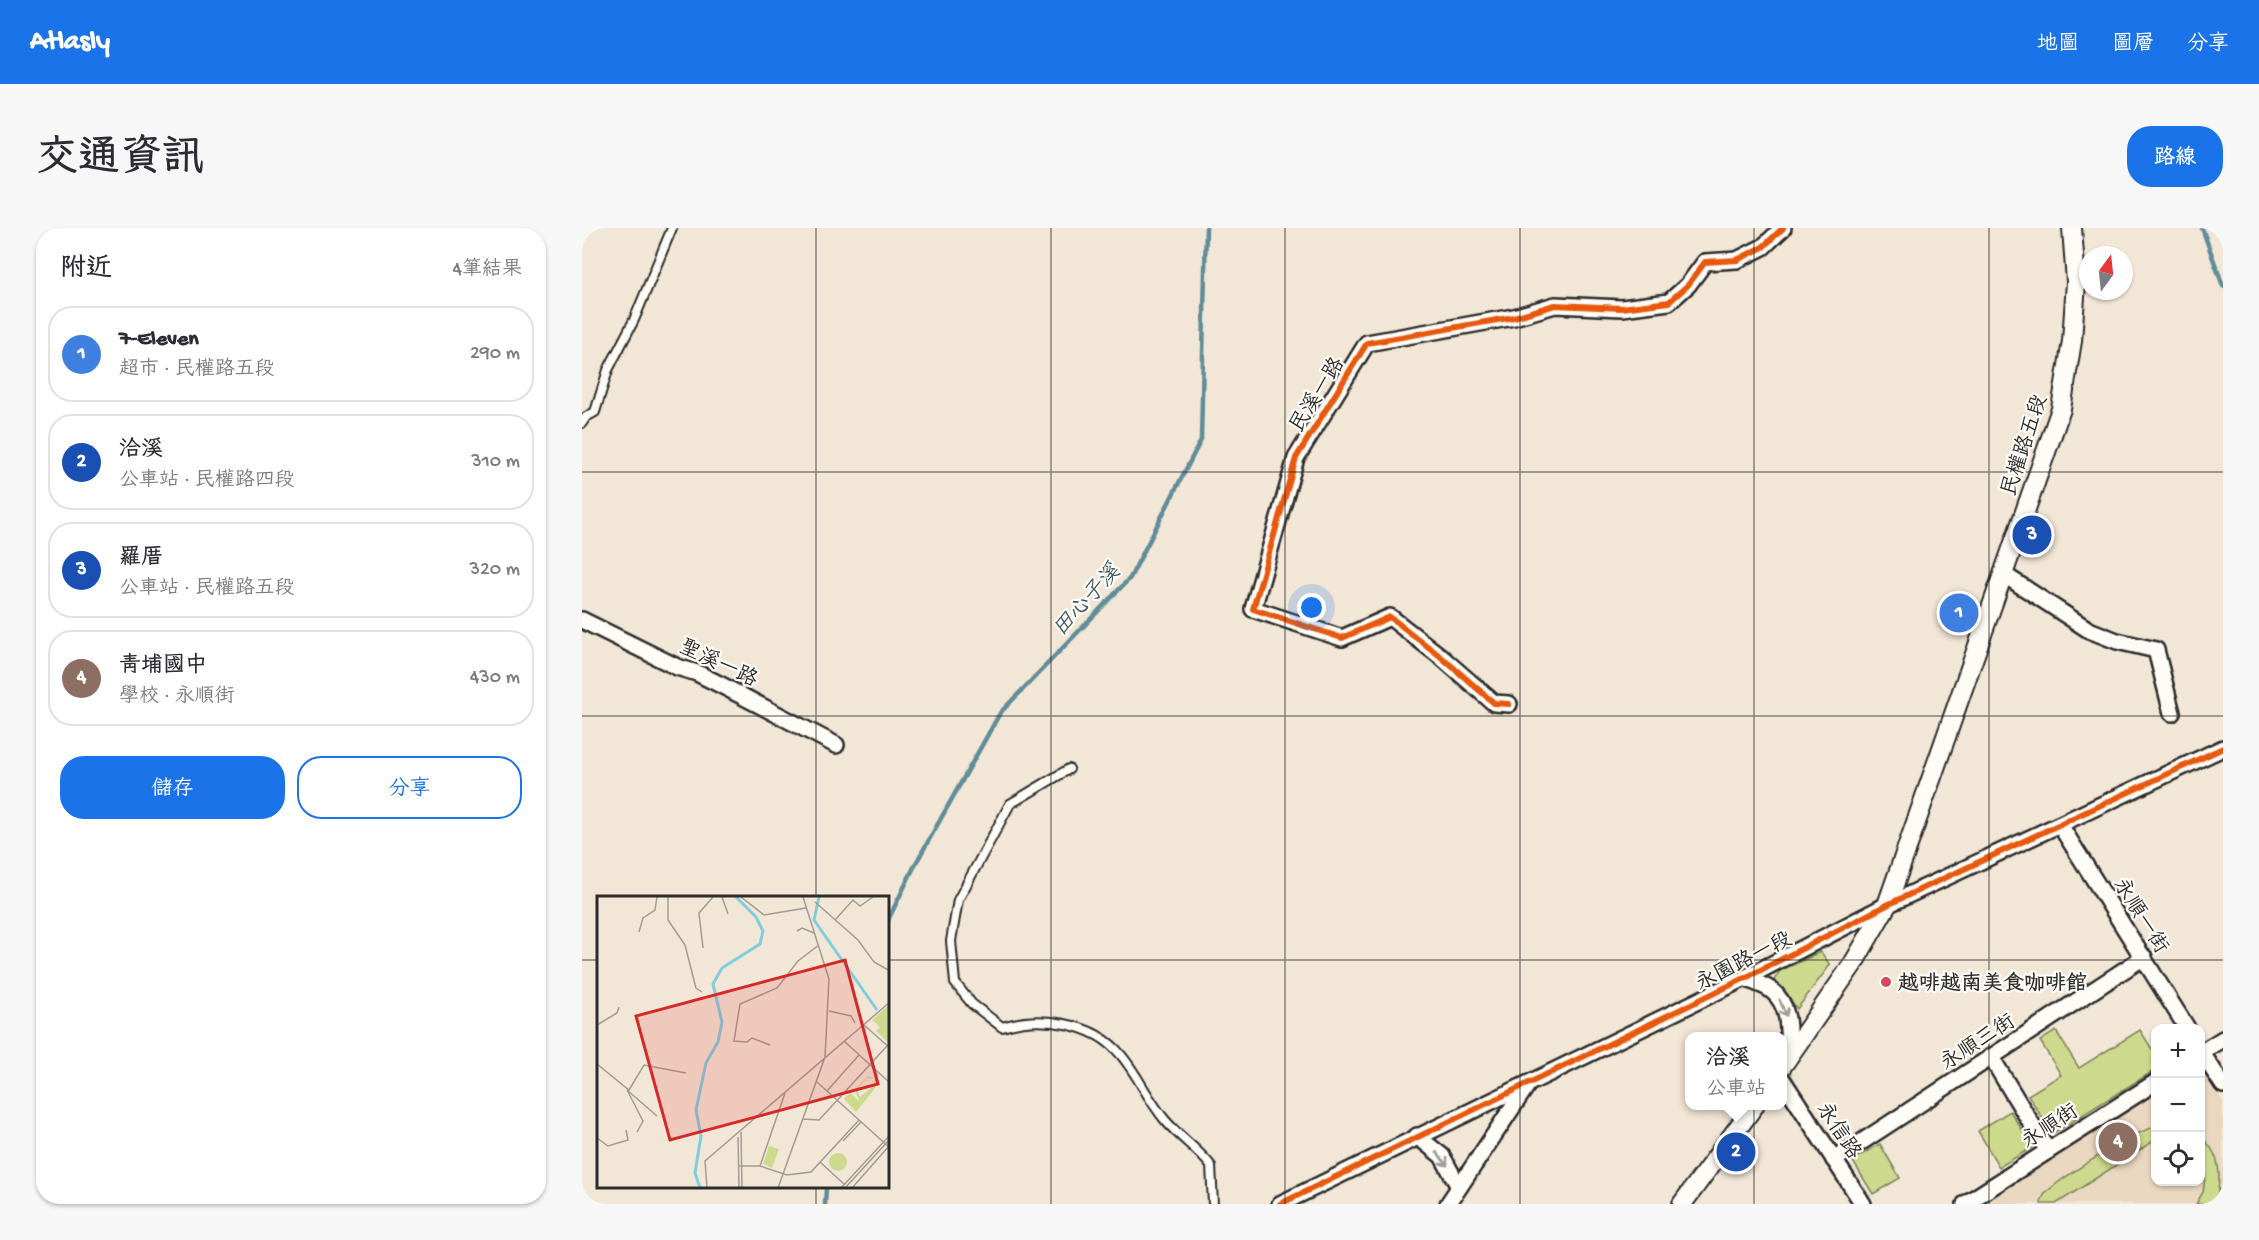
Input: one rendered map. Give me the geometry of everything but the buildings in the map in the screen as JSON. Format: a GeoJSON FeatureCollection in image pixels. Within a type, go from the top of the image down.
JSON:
{"type":"FeatureCollection","features":[{"type":"Feature","properties":{"kind":"street","name":"民溪一路"},"geometry":{"type":"LineString","coordinates":[[1509,704],[1494,703],[1440,656],[1390,617],[1342,638],[1252,609],[1296,458],[1367,343],[1514,317],[1555,305],[1622,308],[1669,302],[1688,285],[1705,262],[1737,260],[1763,247],[1783,228]]}},
{"type":"Feature","properties":{"kind":"street","name":"民權路五段"},"geometry":{"type":"LineString","coordinates":[[1787,1059],[1853,964],[1887,905],[2061,409],[2072,341],[2076,282],[2072,228]]}},
{"type":"Feature","properties":{"kind":"street"},"geometry":{"type":"LineString","coordinates":[[2003,574],[2089,630],[2117,641],[2156,650],[2172,713]]}},
{"type":"Feature","properties":{"kind":"street","name":"聖溪一路"},"geometry":{"type":"LineString","coordinates":[[582,621],[677,667],[697,673],[837,745]]}},
{"type":"Feature","properties":{"kind":"street","name":"永園路一段"},"geometry":{"type":"LineString","coordinates":[[1280,1204],[1745,978],[1887,905],[2223,748]]}},
{"type":"Feature","properties":{"kind":"street","name":"永順一街"},"geometry":{"type":"LineString","coordinates":[[2060,825],[2184,1024]]}},
{"type":"Feature","properties":{"kind":"street","name":"永順三街"},"geometry":{"type":"LineString","coordinates":[[1834,1160],[2144,957]]}},
{"type":"Feature","properties":{"kind":"street"},"geometry":{"type":"LineString","coordinates":[[1745,978],[1770,990],[1783,1003],[1788,1022],[1787,1035]]}},
{"type":"Feature","properties":{"kind":"street"},"geometry":{"type":"LineString","coordinates":[[2205,1050],[2223,1039]]}},
{"type":"Feature","properties":{"kind":"street"},"geometry":{"type":"LineString","coordinates":[[1991,1057],[2048,1151]]}},
{"type":"Feature","properties":{"kind":"street"},"geometry":{"type":"LineString","coordinates":[[2205,1058],[2223,1085]]}},
{"type":"Feature","properties":{"kind":"street"},"geometry":{"type":"LineString","coordinates":[[1448,1204],[1529,1082]]}},
{"type":"Feature","properties":{"kind":"street","name":"永順街"},"geometry":{"type":"LineString","coordinates":[[1965,1204],[2151,1085]]}},
{"type":"Feature","properties":{"kind":"street","name":"永信路"},"geometry":{"type":"LineString","coordinates":[[1787,1087],[1863,1204]]}},
{"type":"Feature","properties":{"kind":"street"},"geometry":{"type":"LineString","coordinates":[[1682,1204],[1751,1110]]}},
{"type":"Feature","properties":{"kind":"street"},"geometry":{"type":"LineString","coordinates":[[1417,1136],[1442,1156],[1459,1187]]}},
{"type":"Feature","properties":{"kind":"lane"},"geometry":{"type":"LineString","coordinates":[[582,423],[586,417],[595,412],[608,370],[634,320],[672,228]]}},
{"type":"Feature","properties":{"kind":"lane"},"geometry":{"type":"LineString","coordinates":[[1069,769],[1011,804],[958,900],[951,941],[955,983],[972,1004],[1002,1028],[1016,1023],[1046,1022],[1085,1029],[1110,1044],[1128,1065],[1166,1121],[1211,1166],[1213,1204]]}},
{"type":"Feature","properties":{"kind":"shaded area"},"geometry":{"type":"Polygon","coordinates":[[[2205,1074],[2223,1102],[2223,1204],[1983,1204],[2151,1096],[2151,1186],[2205,1186],[2205,1074]]]}},
{"type":"Feature","properties":{"kind":"green space"},"geometry":{"type":"Polygon","coordinates":[[[1821,952],[1830,965],[1797,1009],[1783,988],[1772,983],[1780,971],[1821,952]]]}},
{"type":"Feature","properties":{"kind":"green space"},"geometry":{"type":"Polygon","coordinates":[[[2140,1030],[2151,1048],[2151,1072],[2052,1134],[2028,1095],[2061,1075],[2040,1041],[2056,1031],[2079,1068],[2140,1030]]]}},
{"type":"Feature","properties":{"kind":"green space"},"geometry":{"type":"Polygon","coordinates":[[[2010,1111],[2033,1147],[1999,1167],[1978,1131],[2010,1111]]]}},
{"type":"Feature","properties":{"kind":"green space"},"geometry":{"type":"Polygon","coordinates":[[[2151,1128],[2151,1143],[2056,1204],[2041,1204],[2044,1195],[2051,1188],[2079,1168],[2151,1128]]]}},
{"type":"Feature","properties":{"kind":"green space"},"geometry":{"type":"Polygon","coordinates":[[[2205,1140],[2217,1161],[2218,1191],[2223,1188],[2223,1204],[2196,1204],[2205,1186],[2205,1140]]]}},
{"type":"Feature","properties":{"kind":"green space"},"geometry":{"type":"Polygon","coordinates":[[[1880,1144],[1900,1178],[1873,1194],[1852,1160],[1880,1144]]]}},
{"type":"Feature","properties":{"kind":"waterway","name":"田心子溪"},"geometry":{"type":"LineString","coordinates":[[890,916],[916,863],[1000,713],[1130,578],[1201,440],[1206,228]]}},
{"type":"Feature","properties":{"kind":"waterway"},"geometry":{"type":"LineString","coordinates":[[2202,228],[2223,286]]}},
{"type":"Feature","properties":{"kind":"waterway","name":"田心子溪"},"geometry":{"type":"LineString","coordinates":[[825,1204],[826,1189]]}},
{"type":"Feature","properties":{"kind":"cycle path"},"geometry":{"type":"LineString","coordinates":[[1509,704],[1494,703],[1440,656],[1390,617],[1342,638],[1253,609],[1296,458],[1367,343],[1514,317],[1555,305],[1622,308],[1669,302],[1688,285],[1705,262],[1737,260],[1763,247],[1783,228]]}},
{"type":"Feature","properties":{"kind":"cycle path"},"geometry":{"type":"LineString","coordinates":[[1280,1204],[1745,978],[1887,905],[2223,748]]}},
{"type":"Feature","properties":{"kind":"place","name":"羅厝"},"geometry":{"type":"Point","coordinates":[2032,535]}},
{"type":"Feature","properties":{"kind":"place","name":"7-Eleven"},"geometry":{"type":"Point","coordinates":[1959,613]}},
{"type":"Feature","properties":{"kind":"place","name":"越啡越南美食咖啡館"},"geometry":{"type":"Point","coordinates":[1886,982]}},
{"type":"Feature","properties":{"kind":"place","name":"青埔國中"},"geometry":{"type":"Point","coordinates":[2118,1142]}},
{"type":"Feature","properties":{"kind":"place","name":"洽溪"},"geometry":{"type":"Point","coordinates":[1736,1152]}}]}
